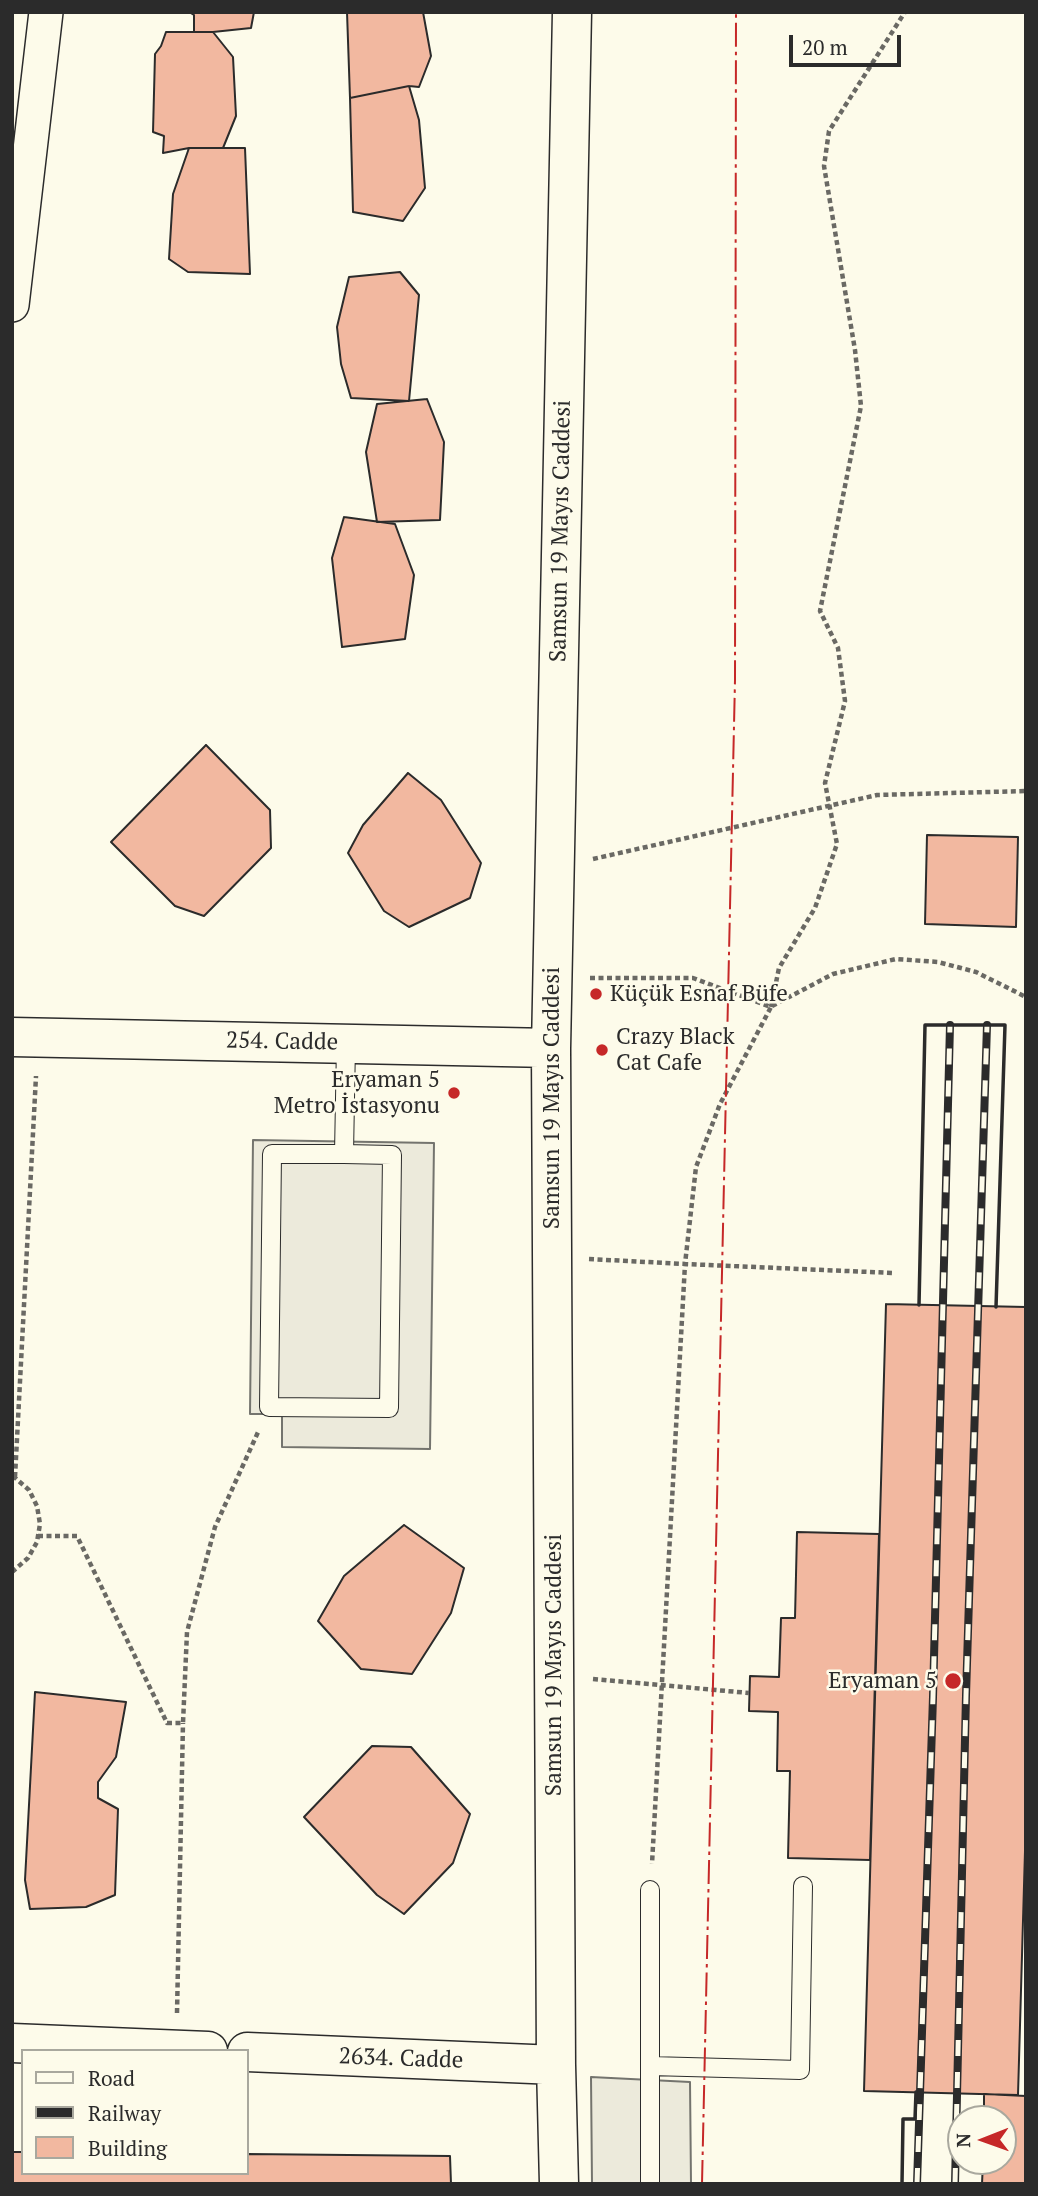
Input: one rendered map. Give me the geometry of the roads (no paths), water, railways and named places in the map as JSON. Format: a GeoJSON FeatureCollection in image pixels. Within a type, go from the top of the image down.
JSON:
{"type":"FeatureCollection","features":[{"type":"Feature","properties":{"kind":"street"},"geometry":{"type":"LineString","coordinates":[[12,305],[46,12]]}},
{"type":"Feature","properties":{"kind":"street","name":"Samsun 19 Mayıs Caddesi"},"geometry":{"type":"LineString","coordinates":[[559,2184],[556,2065],[551,1048],[572,12]]}},
{"type":"Feature","properties":{"kind":"street","name":"254. Cadde"},"geometry":{"type":"LineString","coordinates":[[25,1037],[551,1048]]}},
{"type":"Feature","properties":{"kind":"street"},"geometry":{"type":"LineString","coordinates":[[12,2043],[166,2049]]}},
{"type":"Feature","properties":{"kind":"street","name":"2634. Cadde"},"geometry":{"type":"LineString","coordinates":[[248,2052],[556,2065]]}},
{"type":"Feature","properties":{"kind":"lane"},"geometry":{"type":"LineString","coordinates":[[344,1154],[346,1044]]}},
{"type":"Feature","properties":{"kind":"lane"},"geometry":{"type":"LineString","coordinates":[[272,1154],[344,1154],[391,1155],[388,1408],[270,1407],[272,1154]]}},
{"type":"Feature","properties":{"kind":"lane"},"geometry":{"type":"LineString","coordinates":[[650,2066],[800,2070],[803,1886]]}},
{"type":"Feature","properties":{"kind":"lane"},"geometry":{"type":"LineString","coordinates":[[650,1889],[650,2184]]}},
{"type":"Feature","properties":{"kind":"railway"},"geometry":{"type":"LineString","coordinates":[[917,2184],[933,1697],[950,1025]]}},
{"type":"Feature","properties":{"kind":"railway"},"geometry":{"type":"LineString","coordinates":[[955,2184],[966,1695],[987,1025]]}},
{"type":"Feature","properties":{"kind":"place","name":"Küçük Esnaf Büfe"},"geometry":{"type":"Point","coordinates":[596,994]}},
{"type":"Feature","properties":{"kind":"place","name":"Crazy Black Cat Cafe"},"geometry":{"type":"Point","coordinates":[602,1050]}},
{"type":"Feature","properties":{"kind":"place","name":"Eryaman 5 Metro İstasyonu"},"geometry":{"type":"Point","coordinates":[454,1093]}},
{"type":"Feature","properties":{"kind":"place","name":"Eryaman 5"},"geometry":{"type":"Point","coordinates":[953,1681]}}]}
